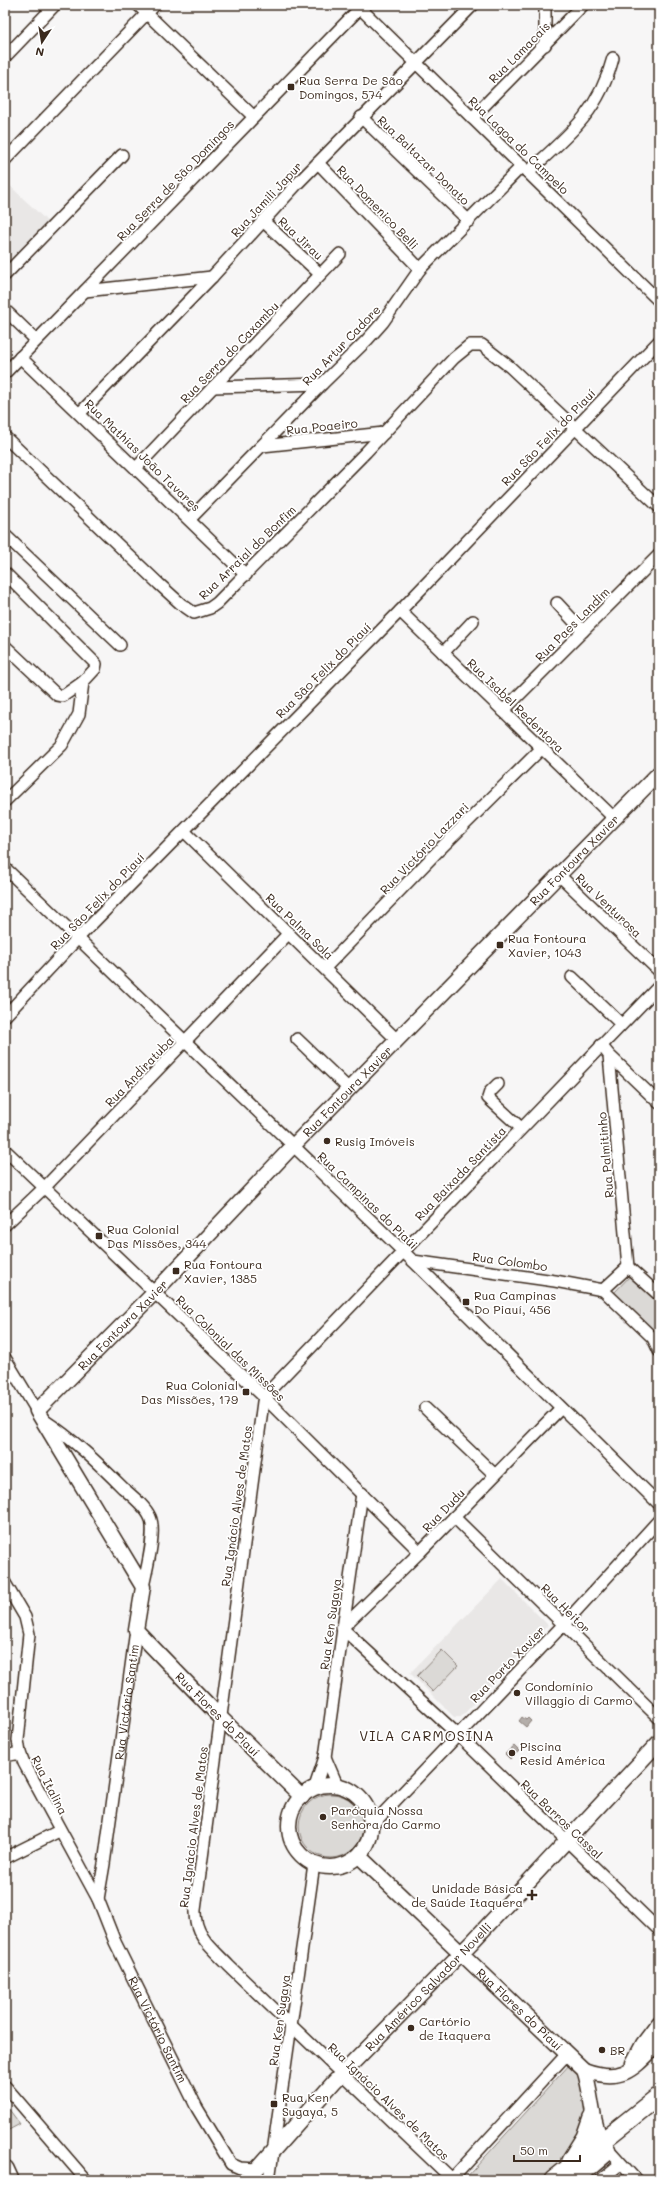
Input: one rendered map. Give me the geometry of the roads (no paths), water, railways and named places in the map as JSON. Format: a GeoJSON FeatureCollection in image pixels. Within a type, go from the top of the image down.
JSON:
{"type":"FeatureCollection","features":[{"type":"Feature","properties":{"kind":"highway"},"geometry":{"type":"LineString","coordinates":[[570,2177],[659,2096]]}},
{"type":"Feature","properties":{"kind":"highway"},"geometry":{"type":"LineString","coordinates":[[605,2146],[659,2108]]}},
{"type":"Feature","properties":{"kind":"highway"},"geometry":{"type":"LineString","coordinates":[[570,2177],[592,2117]]}},
{"type":"Feature","properties":{"kind":"highway"},"geometry":{"type":"LineString","coordinates":[[5,2170],[10,2180]]}},
{"type":"Feature","properties":{"kind":"main road","name":"Rua Fontoura Xavier"},"geometry":{"type":"LineString","coordinates":[[40,1415],[293,1146],[659,773]]}},
{"type":"Feature","properties":{"kind":"main road","name":"Rua Victório Santim"},"geometry":{"type":"LineString","coordinates":[[40,1415],[143,1587],[136,1630]]}},
{"type":"Feature","properties":{"kind":"main road","name":"Rua Flores do Piauí"},"geometry":{"type":"LineString","coordinates":[[136,1630],[221,1718],[302,1797]]}},
{"type":"Feature","properties":{"kind":"main road","name":"Rua Américo Salvador Novelli"},"geometry":{"type":"LineString","coordinates":[[247,2180],[343,2074],[462,1953],[659,1742]]}},
{"type":"Feature","properties":{"kind":"main road"},"geometry":{"type":"LineString","coordinates":[[337,1785],[350,1790],[361,1799],[369,1811],[372,1825],[366,1847],[359,1856],[349,1863],[326,1867],[314,1864],[304,1857],[295,1847],[290,1836],[289,1823],[292,1811],[302,1797],[315,1788],[337,1785]]}},
{"type":"Feature","properties":{"kind":"main road","name":"Rua Flores do Piauí"},"geometry":{"type":"LineString","coordinates":[[359,1856],[584,2070],[590,2088],[592,2117],[596,2130],[605,2146]]}},
{"type":"Feature","properties":{"kind":"main road"},"geometry":{"type":"LineString","coordinates":[[630,2071],[635,2056],[659,2023]]}},
{"type":"Feature","properties":{"kind":"main road"},"geometry":{"type":"LineString","coordinates":[[584,2070],[609,2076],[630,2071],[659,2043]]}},
{"type":"Feature","properties":{"kind":"street"},"geometry":{"type":"LineString","coordinates":[[5,57],[55,5]]}},
{"type":"Feature","properties":{"kind":"street"},"geometry":{"type":"LineString","coordinates":[[138,5],[254,117]]}},
{"type":"Feature","properties":{"kind":"street"},"geometry":{"type":"LineString","coordinates":[[5,160],[156,5]]}},
{"type":"Feature","properties":{"kind":"street","name":"Rua Jamili Japur"},"geometry":{"type":"LineString","coordinates":[[80,413],[212,277],[361,117],[416,64],[473,5]]}},
{"type":"Feature","properties":{"kind":"street"},"geometry":{"type":"LineString","coordinates":[[545,5],[545,45]]}},
{"type":"Feature","properties":{"kind":"street","name":"Rua Lamacais"},"geometry":{"type":"LineString","coordinates":[[472,118],[583,5]]}},
{"type":"Feature","properties":{"kind":"street","name":"Rua Lagoa do Campelo"},"geometry":{"type":"LineString","coordinates":[[362,7],[416,64],[525,169],[659,302]]}},
{"type":"Feature","properties":{"kind":"street","name":"Rua Serra de São Domingos"},"geometry":{"type":"LineString","coordinates":[[5,373],[362,7]]}},
{"type":"Feature","properties":{"kind":"street","name":"Rua Artur Cadore"},"geometry":{"type":"LineString","coordinates":[[190,519],[383,322],[420,269],[525,169],[585,117],[596,103],[603,88],[613,58]]}},
{"type":"Feature","properties":{"kind":"street","name":"Rua Baltazar Donato"},"geometry":{"type":"LineString","coordinates":[[361,117],[469,221]]}},
{"type":"Feature","properties":{"kind":"street"},"geometry":{"type":"LineString","coordinates":[[5,275],[122,155]]}},
{"type":"Feature","properties":{"kind":"street","name":"Rua Domenico Belli"},"geometry":{"type":"LineString","coordinates":[[318,163],[420,269]]}},
{"type":"Feature","properties":{"kind":"street","name":"Rua Jirau"},"geometry":{"type":"LineString","coordinates":[[263,221],[320,274]]}},
{"type":"Feature","properties":{"kind":"street","name":"Rua Serra do Caxambu"},"geometry":{"type":"LineString","coordinates":[[136,468],[340,254]]}},
{"type":"Feature","properties":{"kind":"street"},"geometry":{"type":"LineString","coordinates":[[85,291],[212,277]]}},
{"type":"Feature","properties":{"kind":"street"},"geometry":{"type":"LineString","coordinates":[[5,310],[36,340]]}},
{"type":"Feature","properties":{"kind":"street","name":"Rua São Felix do Piauí"},"geometry":{"type":"LineString","coordinates":[[5,1016],[78,939],[400,611],[659,341]]}},
{"type":"Feature","properties":{"kind":"street","name":"Rua Arraial do Bonfim"},"geometry":{"type":"LineString","coordinates":[[5,437],[108,537],[188,610],[201,612],[210,608],[246,575],[463,350],[470,345],[482,345],[510,367],[575,428]]}},
{"type":"Feature","properties":{"kind":"street","name":"Rua Mathias João Tavares"},"geometry":{"type":"LineString","coordinates":[[20,356],[190,519],[246,575]]}},
{"type":"Feature","properties":{"kind":"street"},"geometry":{"type":"LineString","coordinates":[[213,387],[322,384]]}},
{"type":"Feature","properties":{"kind":"street"},"geometry":{"type":"LineString","coordinates":[[575,428],[659,507]]}},
{"type":"Feature","properties":{"kind":"street","name":"Rua Poaeiro"},"geometry":{"type":"LineString","coordinates":[[262,446],[384,433]]}},
{"type":"Feature","properties":{"kind":"street"},"geometry":{"type":"LineString","coordinates":[[5,535],[120,646]]}},
{"type":"Feature","properties":{"kind":"street","name":"Rua Paes Landim"},"geometry":{"type":"LineString","coordinates":[[503,711],[659,555]]}},
{"type":"Feature","properties":{"kind":"street"},"geometry":{"type":"LineString","coordinates":[[5,574],[90,656],[96,664],[95,669],[83,682],[63,696],[57,695],[5,646]]}},
{"type":"Feature","properties":{"kind":"street"},"geometry":{"type":"LineString","coordinates":[[557,603],[584,631]]}},
{"type":"Feature","properties":{"kind":"street","name":"Rua Isabel Redentora"},"geometry":{"type":"LineString","coordinates":[[400,611],[615,819]]}},
{"type":"Feature","properties":{"kind":"street"},"geometry":{"type":"LineString","coordinates":[[442,653],[473,621]]}},
{"type":"Feature","properties":{"kind":"street"},"geometry":{"type":"LineString","coordinates":[[5,801],[62,745],[79,714],[83,682]]}},
{"type":"Feature","properties":{"kind":"street","name":"Rua Victório Lazzari"},"geometry":{"type":"LineString","coordinates":[[325,968],[439,850],[542,748]]}},
{"type":"Feature","properties":{"kind":"street","name":"Rua Palma Sola"},"geometry":{"type":"LineString","coordinates":[[184,831],[289,932],[397,1040]]}},
{"type":"Feature","properties":{"kind":"street","name":"Rua Campinas do Piaúi"},"geometry":{"type":"LineString","coordinates":[[5,868],[413,1261],[659,1504]]}},
{"type":"Feature","properties":{"kind":"street","name":"Rua Venturosa"},"geometry":{"type":"LineString","coordinates":[[558,875],[659,971]]}},
{"type":"Feature","properties":{"kind":"street","name":"Rua Andiratuba"},"geometry":{"type":"LineString","coordinates":[[5,1225],[45,1187],[289,932]]}},
{"type":"Feature","properties":{"kind":"street"},"geometry":{"type":"LineString","coordinates":[[572,977],[621,1024]]}},
{"type":"Feature","properties":{"kind":"street","name":"Rua Baixada Santista"},"geometry":{"type":"LineString","coordinates":[[264,1397],[659,986]]}},
{"type":"Feature","properties":{"kind":"street"},"geometry":{"type":"LineString","coordinates":[[297,1039],[349,1089]]}},
{"type":"Feature","properties":{"kind":"street"},"geometry":{"type":"LineString","coordinates":[[601,1045],[609,1055],[658,1101]]}},
{"type":"Feature","properties":{"kind":"street","name":"Rua Palmitinho"},"geometry":{"type":"LineString","coordinates":[[609,1055],[628,1267]]}},
{"type":"Feature","properties":{"kind":"street"},"geometry":{"type":"LineString","coordinates":[[498,1084],[490,1092],[488,1098],[521,1128]]}},
{"type":"Feature","properties":{"kind":"street","name":"Rua Colonial das Missões"},"geometry":{"type":"LineString","coordinates":[[5,1150],[264,1397],[420,1552]]}},
{"type":"Feature","properties":{"kind":"street","name":"Rua Colombo"},"geometry":{"type":"LineString","coordinates":[[413,1261],[555,1280],[603,1290]]}},
{"type":"Feature","properties":{"kind":"street"},"geometry":{"type":"LineString","coordinates":[[659,1295],[628,1267],[603,1290],[656,1335],[659,1351]]}},
{"type":"Feature","properties":{"kind":"street","name":"Rua Victório Santim"},"geometry":{"type":"LineString","coordinates":[[5,1358],[40,1415],[102,1467],[137,1501],[150,1518],[152,1530],[143,1587]]}},
{"type":"Feature","properties":{"kind":"street","name":"Rua Ignácio Alves de Matos"},"geometry":{"type":"LineString","coordinates":[[264,1397],[195,1910],[196,1923],[203,1939],[451,2180]]}},
{"type":"Feature","properties":{"kind":"street"},"geometry":{"type":"LineString","coordinates":[[425,1408],[495,1476]]}},
{"type":"Feature","properties":{"kind":"street","name":"Rua Dudu"},"geometry":{"type":"LineString","coordinates":[[342,1628],[420,1552],[561,1408]]}},
{"type":"Feature","properties":{"kind":"street","name":"Rua Ken Sugaya"},"geometry":{"type":"LineString","coordinates":[[315,1788],[326,1758],[342,1628],[362,1493]]}},
{"type":"Feature","properties":{"kind":"street","name":"Rua Heitor"},"geometry":{"type":"LineString","coordinates":[[454,1516],[659,1718]]}},
{"type":"Feature","properties":{"kind":"street","name":"Rua Porto Xavier"},"geometry":{"type":"LineString","coordinates":[[372,1825],[564,1624],[659,1520]]}},
{"type":"Feature","properties":{"kind":"street","name":"Rua Italina"},"geometry":{"type":"LineString","coordinates":[[5,1583],[25,1617],[29,1634],[18,1740],[20,1753],[59,1831],[90,1888],[98,1899]]}},
{"type":"Feature","properties":{"kind":"street","name":"Rua Barros Cassal"},"geometry":{"type":"LineString","coordinates":[[342,1628],[458,1734],[567,1841],[657,1924]]}},
{"type":"Feature","properties":{"kind":"street","name":"Rua Victório Santim"},"geometry":{"type":"LineString","coordinates":[[136,1630],[98,1899],[115,1942],[197,2108],[218,2146],[231,2164],[240,2168],[257,2169]]}},
{"type":"Feature","properties":{"kind":"street"},"geometry":{"type":"LineString","coordinates":[[5,1756],[20,1753]]}},
{"type":"Feature","properties":{"kind":"street","name":"Rua Ken Sugaya"},"geometry":{"type":"LineString","coordinates":[[326,1758],[337,1785]]}},
{"type":"Feature","properties":{"kind":"street"},"geometry":{"type":"LineString","coordinates":[[5,1858],[59,1831]]}},
{"type":"Feature","properties":{"kind":"street","name":"Rua Victório Santim"},"geometry":{"type":"LineString","coordinates":[[90,1888],[104,1864]]}},
{"type":"Feature","properties":{"kind":"street","name":"Rua Ken Sugaya"},"geometry":{"type":"LineString","coordinates":[[269,2180],[275,2148],[314,1864]]}},
{"type":"Feature","properties":{"kind":"street"},"geometry":{"type":"LineString","coordinates":[[451,2180],[567,2054]]}},
{"type":"Feature","properties":{"kind":"street"},"geometry":{"type":"LineString","coordinates":[[5,2086],[86,2180]]}},
{"type":"Feature","properties":{"kind":"street"},"geometry":{"type":"LineString","coordinates":[[605,2146],[636,2180]]}},
{"type":"Feature","properties":{"kind":"street"},"geometry":{"type":"LineString","coordinates":[[601,2180],[620,2164]]}},
{"type":"Feature","properties":{"kind":"place","name":"Rua Serra De São Domingos, 574"},"geometry":{"type":"Point","coordinates":[291,87]}},
{"type":"Feature","properties":{"kind":"place","name":"Rua Fontoura Xavier, 1043"},"geometry":{"type":"Point","coordinates":[500,945]}},
{"type":"Feature","properties":{"kind":"place","name":"Rusig Imóveis"},"geometry":{"type":"Point","coordinates":[327,1141]}},
{"type":"Feature","properties":{"kind":"place","name":"Rua Colonial Das Missões, 344"},"geometry":{"type":"Point","coordinates":[99,1236]}},
{"type":"Feature","properties":{"kind":"place","name":"Rua Fontoura Xavier, 1385"},"geometry":{"type":"Point","coordinates":[176,1271]}},
{"type":"Feature","properties":{"kind":"place","name":"Rua Campinas Do Piauí, 456"},"geometry":{"type":"Point","coordinates":[466,1302]}},
{"type":"Feature","properties":{"kind":"place","name":"Rua Colonial Das Missões, 179"},"geometry":{"type":"Point","coordinates":[246,1392]}},
{"type":"Feature","properties":{"kind":"place","name":"Condomínio Villaggio di Carmo"},"geometry":{"type":"Point","coordinates":[517,1693]}},
{"type":"Feature","properties":{"kind":"place","name":"Piscina Resid América"},"geometry":{"type":"Point","coordinates":[512,1753]}},
{"type":"Feature","properties":{"kind":"place","name":"Paróquia Nossa Senhora do Carmo"},"geometry":{"type":"Point","coordinates":[323,1817]}},
{"type":"Feature","properties":{"kind":"place","name":"Unidade Básica de Saúde Itaquera"},"geometry":{"type":"Point","coordinates":[532,1895]}},
{"type":"Feature","properties":{"kind":"place","name":"Cartório de Itaquera"},"geometry":{"type":"Point","coordinates":[411,2028]}},
{"type":"Feature","properties":{"kind":"place","name":"BR"},"geometry":{"type":"Point","coordinates":[602,2050]}},
{"type":"Feature","properties":{"kind":"place","name":"Rua Ken Sugaya, 5"},"geometry":{"type":"Point","coordinates":[274,2104]}},
{"type":"Feature","properties":{"kind":"district","name":"VILA CARMOSINA"},"geometry":{"type":"Point","coordinates":[427,1735]}}]}
